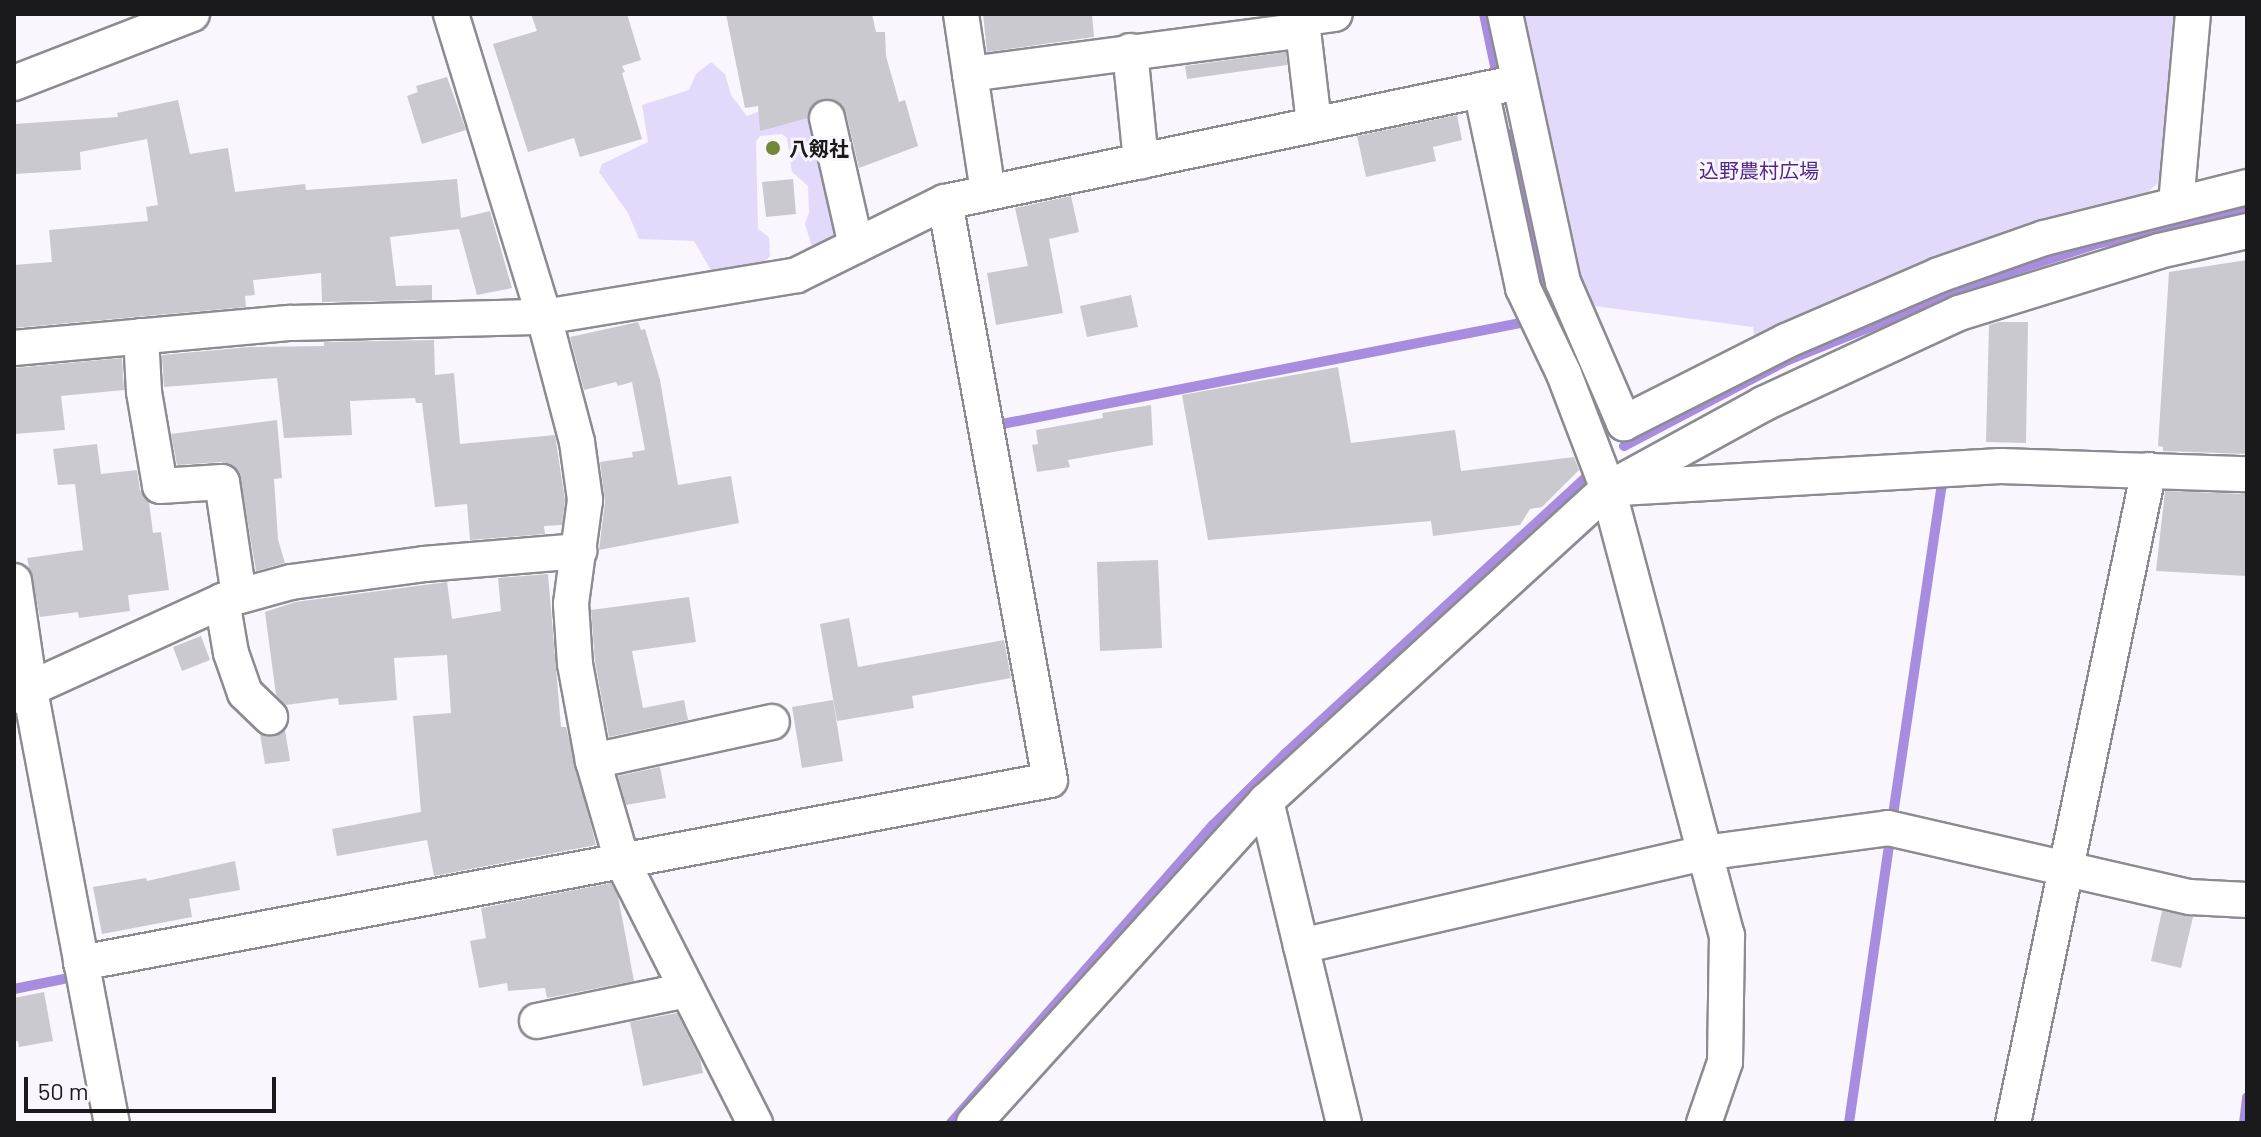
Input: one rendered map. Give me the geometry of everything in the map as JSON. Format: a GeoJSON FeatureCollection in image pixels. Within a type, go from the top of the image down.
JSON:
{"type":"FeatureCollection","features":[{"type":"Feature","properties":{"kind":"street"},"geometry":{"type":"LineString","coordinates":[[14,83],[192,14]]}},
{"type":"Feature","properties":{"kind":"street"},"geometry":{"type":"LineString","coordinates":[[451,14],[544,317],[577,442],[585,500],[571,604],[575,664],[593,761],[622,861],[755,1123]]}},
{"type":"Feature","properties":{"kind":"street"},"geometry":{"type":"LineString","coordinates":[[961,14],[988,192]]}},
{"type":"Feature","properties":{"kind":"street"},"geometry":{"type":"LineString","coordinates":[[1505,14],[1563,282],[1624,423],[1786,341],[1939,275],[2044,238],[2247,187]]}},
{"type":"Feature","properties":{"kind":"street"},"geometry":{"type":"LineString","coordinates":[[2176,204],[2193,14]]}},
{"type":"Feature","properties":{"kind":"street"},"geometry":{"type":"LineString","coordinates":[[970,74],[1130,51],[1312,19],[1314,124]]}},
{"type":"Feature","properties":{"kind":"street"},"geometry":{"type":"LineString","coordinates":[[1130,51],[1141,161]]}},
{"type":"Feature","properties":{"kind":"street"},"geometry":{"type":"LineString","coordinates":[[14,348],[291,323],[544,317],[797,275],[945,202],[1519,82]]}},
{"type":"Feature","properties":{"kind":"street"},"geometry":{"type":"LineString","coordinates":[[1481,90],[1523,288],[1564,374],[1608,489],[1727,935],[1725,1062],[1704,1123]]}},
{"type":"Feature","properties":{"kind":"street"},"geometry":{"type":"LineString","coordinates":[[827,118],[856,246]]}},
{"type":"Feature","properties":{"kind":"street"},"geometry":{"type":"LineString","coordinates":[[81,963],[1050,780],[945,202]]}},
{"type":"Feature","properties":{"kind":"street"},"geometry":{"type":"LineString","coordinates":[[974,1123],[1266,801],[1608,489],[1763,404],[1959,313],[2159,251],[2247,231]]}},
{"type":"Feature","properties":{"kind":"street"},"geometry":{"type":"LineString","coordinates":[[141,336],[144,392],[160,486],[222,482],[231,653],[245,693],[270,717]]}},
{"type":"Feature","properties":{"kind":"street"},"geometry":{"type":"LineString","coordinates":[[1608,489],[2000,466],[2247,474]]}},
{"type":"Feature","properties":{"kind":"street"},"geometry":{"type":"LineString","coordinates":[[2013,1123],[2149,470]]}},
{"type":"Feature","properties":{"kind":"street"},"geometry":{"type":"LineString","coordinates":[[22,693],[230,598],[291,582],[380,570],[579,551]]}},
{"type":"Feature","properties":{"kind":"street"},"geometry":{"type":"LineString","coordinates":[[14,581],[22,693],[81,963],[112,1123]]}},
{"type":"Feature","properties":{"kind":"street"},"geometry":{"type":"LineString","coordinates":[[593,761],[772,722]]}},
{"type":"Feature","properties":{"kind":"street"},"geometry":{"type":"LineString","coordinates":[[1266,801],[1344,1123]]}},
{"type":"Feature","properties":{"kind":"street"},"geometry":{"type":"LineString","coordinates":[[1301,946],[1704,853],[1888,828],[2190,897],[2247,900]]}},
{"type":"Feature","properties":{"kind":"street"},"geometry":{"type":"LineString","coordinates":[[537,1021],[687,990]]}},
{"type":"Feature","properties":{"kind":"green space","name":"込野農村広場"},"geometry":{"type":"Polygon","coordinates":[[[1521,14],[2176,14],[2162,179],[2141,199],[1755,342],[1753,327],[1587,305],[1576,284],[1521,14]]]}},
{"type":"Feature","properties":{"kind":"green space"},"geometry":{"type":"Polygon","coordinates":[[[711,62],[725,74],[731,95],[747,116],[800,96],[812,125],[836,232],[824,244],[812,247],[805,224],[809,213],[808,186],[792,172],[787,138],[782,134],[760,136],[756,142],[758,229],[769,237],[770,256],[760,267],[713,274],[694,241],[639,239],[628,213],[599,172],[602,164],[648,142],[642,105],[689,90],[696,74],[711,62]]]}},
{"type":"Feature","properties":{"kind":"building"},"geometry":{"type":"Polygon","coordinates":[[[531,14],[627,14],[641,60],[622,66],[625,72],[622,73],[642,139],[580,157],[574,138],[528,152],[493,44],[537,31],[531,14]]]}},
{"type":"Feature","properties":{"kind":"building"},"geometry":{"type":"Polygon","coordinates":[[[726,14],[872,14],[876,32],[885,32],[886,56],[899,102],[905,100],[918,146],[859,168],[846,113],[832,99],[814,103],[808,118],[760,131],[758,106],[745,108],[726,14]]]}},
{"type":"Feature","properties":{"kind":"building"},"geometry":{"type":"Polygon","coordinates":[[[983,14],[1092,14],[1094,37],[987,52],[983,14]]]}},
{"type":"Feature","properties":{"kind":"building"},"geometry":{"type":"Polygon","coordinates":[[[1286,52],[1287,65],[1187,79],[1185,66],[1286,52]]]}},
{"type":"Feature","properties":{"kind":"building"},"geometry":{"type":"Polygon","coordinates":[[[447,77],[466,130],[422,144],[407,96],[418,92],[416,86],[447,77]]]}},
{"type":"Feature","properties":{"kind":"building"},"geometry":{"type":"Polygon","coordinates":[[[178,100],[190,154],[228,148],[235,192],[305,184],[306,190],[457,179],[461,218],[490,211],[512,288],[477,295],[459,229],[390,237],[396,286],[432,285],[432,300],[322,302],[321,273],[253,280],[255,295],[245,296],[246,307],[14,328],[14,265],[52,262],[49,230],[148,221],[146,207],[158,205],[147,139],[80,152],[81,170],[14,174],[14,124],[118,117],[117,113],[178,100]]]}},
{"type":"Feature","properties":{"kind":"building"},"geometry":{"type":"Polygon","coordinates":[[[1457,115],[1462,140],[1433,147],[1436,161],[1366,177],[1357,136],[1457,115]]]}},
{"type":"Feature","properties":{"kind":"building"},"geometry":{"type":"Polygon","coordinates":[[[793,179],[796,214],[766,217],[762,182],[793,179]]]}},
{"type":"Feature","properties":{"kind":"building"},"geometry":{"type":"Polygon","coordinates":[[[1071,196],[1079,232],[1049,239],[1063,313],[996,325],[987,273],[1028,266],[1015,208],[1071,196]]]}},
{"type":"Feature","properties":{"kind":"building"},"geometry":{"type":"Polygon","coordinates":[[[2247,260],[2247,454],[2163,451],[2163,447],[2158,446],[2169,272],[2247,260]]]}},
{"type":"Feature","properties":{"kind":"building"},"geometry":{"type":"Polygon","coordinates":[[[1131,295],[1138,327],[1087,337],[1080,306],[1131,295]]]}},
{"type":"Feature","properties":{"kind":"building"},"geometry":{"type":"Polygon","coordinates":[[[638,322],[641,330],[645,329],[660,380],[678,485],[731,476],[739,523],[599,550],[605,502],[600,462],[633,457],[632,452],[645,450],[632,382],[618,386],[616,382],[584,390],[570,337],[638,322]]]}},
{"type":"Feature","properties":{"kind":"building"},"geometry":{"type":"Polygon","coordinates":[[[2028,322],[2026,443],[1986,442],[1989,325],[2028,322]]]}},
{"type":"Feature","properties":{"kind":"building"},"geometry":{"type":"Polygon","coordinates":[[[434,340],[435,375],[454,373],[460,444],[555,435],[565,500],[562,525],[544,526],[545,534],[470,540],[467,504],[435,507],[422,403],[416,403],[415,398],[350,401],[352,435],[284,438],[277,378],[164,387],[162,355],[249,347],[324,346],[324,342],[434,340]]]}},
{"type":"Feature","properties":{"kind":"building"},"geometry":{"type":"Polygon","coordinates":[[[122,358],[124,390],[61,396],[65,430],[14,434],[14,368],[122,358]]]}},
{"type":"Feature","properties":{"kind":"building"},"geometry":{"type":"Polygon","coordinates":[[[1338,367],[1351,443],[1455,430],[1461,471],[1574,457],[1579,470],[1542,507],[1530,509],[1520,525],[1433,536],[1431,521],[1208,540],[1182,395],[1338,367]]]}},
{"type":"Feature","properties":{"kind":"building"},"geometry":{"type":"Polygon","coordinates":[[[1151,405],[1153,445],[1068,460],[1070,467],[1037,472],[1032,445],[1038,444],[1036,430],[1103,418],[1102,413],[1151,405]]]}},
{"type":"Feature","properties":{"kind":"building"},"geometry":{"type":"Polygon","coordinates":[[[277,420],[282,478],[274,479],[278,539],[285,563],[256,571],[239,471],[221,462],[177,465],[171,434],[277,420]]]}},
{"type":"Feature","properties":{"kind":"building"},"geometry":{"type":"Polygon","coordinates":[[[97,444],[101,474],[137,470],[140,490],[149,502],[153,533],[161,532],[169,590],[128,595],[130,611],[79,618],[78,612],[40,617],[27,558],[83,550],[75,484],[58,485],[53,449],[97,444]]]}},
{"type":"Feature","properties":{"kind":"building"},"geometry":{"type":"Polygon","coordinates":[[[2165,491],[2247,494],[2247,576],[2156,571],[2165,491]]]}},
{"type":"Feature","properties":{"kind":"building"},"geometry":{"type":"Polygon","coordinates":[[[1158,560],[1162,648],[1100,651],[1097,562],[1158,560]]]}},
{"type":"Feature","properties":{"kind":"building"},"geometry":{"type":"Polygon","coordinates":[[[548,574],[561,727],[566,727],[596,845],[434,876],[427,840],[337,856],[332,829],[421,812],[413,716],[451,713],[447,655],[394,658],[397,700],[339,705],[338,698],[286,705],[276,695],[265,612],[295,602],[447,582],[452,619],[501,611],[498,578],[548,574]]]}},
{"type":"Feature","properties":{"kind":"building"},"geometry":{"type":"Polygon","coordinates":[[[689,597],[696,642],[632,651],[643,708],[684,700],[688,720],[609,737],[595,662],[591,610],[689,597]]]}},
{"type":"Feature","properties":{"kind":"building"},"geometry":{"type":"Polygon","coordinates":[[[849,618],[858,667],[1004,640],[1011,678],[912,696],[914,708],[837,721],[820,624],[849,618]]]}},
{"type":"Feature","properties":{"kind":"building"},"geometry":{"type":"Polygon","coordinates":[[[201,636],[210,660],[182,671],[173,647],[201,636]]]}},
{"type":"Feature","properties":{"kind":"building"},"geometry":{"type":"Polygon","coordinates":[[[833,700],[843,761],[802,768],[792,707],[833,700]]]}},
{"type":"Feature","properties":{"kind":"building"},"geometry":{"type":"Polygon","coordinates":[[[285,730],[290,761],[265,764],[260,734],[275,736],[285,730]]]}},
{"type":"Feature","properties":{"kind":"building"},"geometry":{"type":"Polygon","coordinates":[[[660,767],[666,798],[626,805],[618,776],[660,767]]]}},
{"type":"Feature","properties":{"kind":"building"},"geometry":{"type":"Polygon","coordinates":[[[235,861],[240,890],[189,899],[192,917],[102,934],[93,887],[146,878],[147,881],[235,861]]]}},
{"type":"Feature","properties":{"kind":"building"},"geometry":{"type":"Polygon","coordinates":[[[611,883],[618,896],[634,981],[547,998],[545,988],[508,991],[507,983],[479,988],[470,941],[486,938],[481,908],[611,883]]]}},
{"type":"Feature","properties":{"kind":"building"},"geometry":{"type":"Polygon","coordinates":[[[2162,911],[2193,917],[2181,968],[2151,961],[2162,911]]]}},
{"type":"Feature","properties":{"kind":"building"},"geometry":{"type":"Polygon","coordinates":[[[44,992],[53,1041],[19,1047],[18,1041],[14,1042],[14,998],[44,992]]]}},
{"type":"Feature","properties":{"kind":"building"},"geometry":{"type":"Polygon","coordinates":[[[677,1013],[700,1059],[703,1073],[643,1086],[630,1022],[677,1013]]]}},
{"type":"Feature","properties":{"kind":"waterway"},"geometry":{"type":"LineString","coordinates":[[1484,14],[1496,71]]}},
{"type":"Feature","properties":{"kind":"waterway"},"geometry":{"type":"LineString","coordinates":[[1509,134],[1538,275],[1586,387]]}},
{"type":"Feature","properties":{"kind":"waterway"},"geometry":{"type":"LineString","coordinates":[[1624,446],[1788,360],[1997,276],[2100,243],[2247,210]]}},
{"type":"Feature","properties":{"kind":"waterway"},"geometry":{"type":"LineString","coordinates":[[997,425],[1526,322]]}},
{"type":"Feature","properties":{"kind":"waterway"},"geometry":{"type":"LineString","coordinates":[[951,1123],[1213,825],[1285,754],[1585,478]]}},
{"type":"Feature","properties":{"kind":"waterway"},"geometry":{"type":"LineString","coordinates":[[1893,815],[1942,483]]}},
{"type":"Feature","properties":{"kind":"waterway"},"geometry":{"type":"LineString","coordinates":[[1849,1123],[1889,847]]}},
{"type":"Feature","properties":{"kind":"waterway"},"geometry":{"type":"LineString","coordinates":[[14,989],[73,977]]}},
{"type":"Feature","properties":{"kind":"waterway"},"geometry":{"type":"LineString","coordinates":[[2244,1123],[2247,1097]]}},
{"type":"Feature","properties":{"kind":"place","name":"八剱社"},"geometry":{"type":"Point","coordinates":[773,148]}}]}
